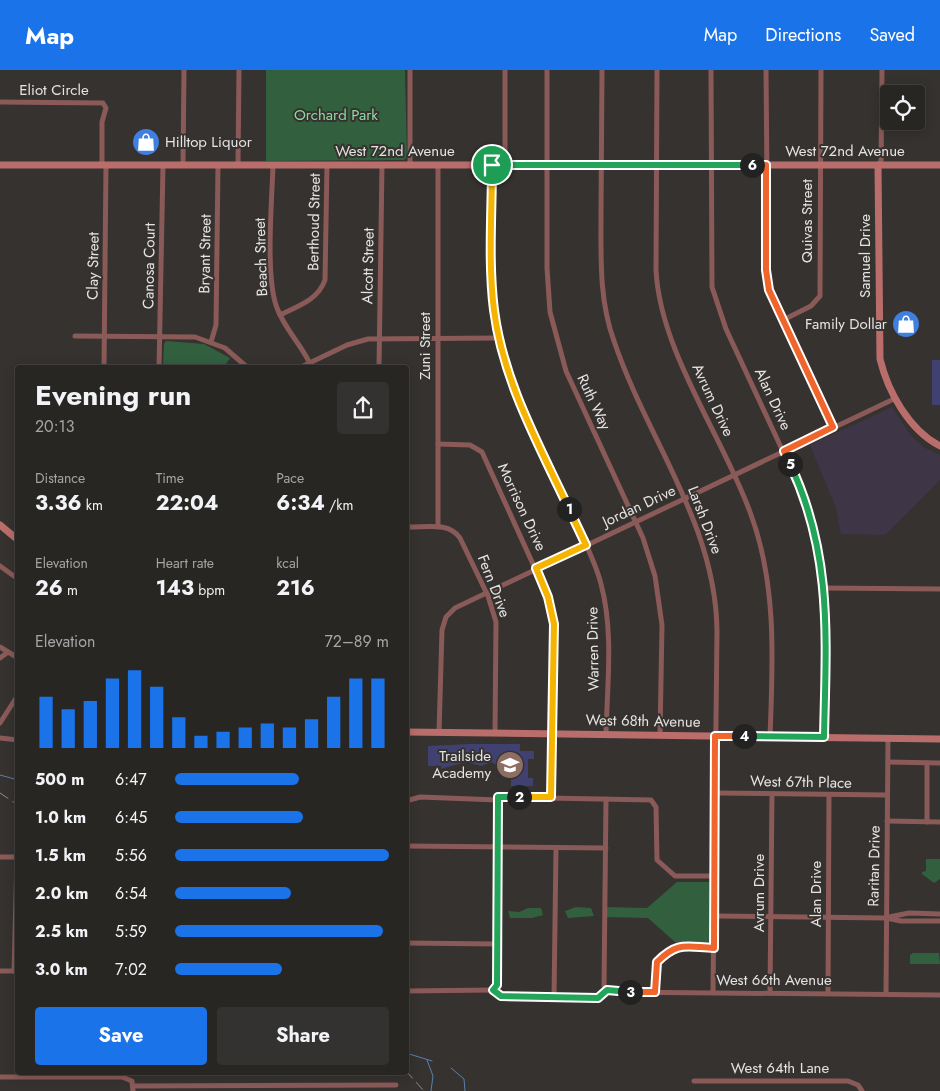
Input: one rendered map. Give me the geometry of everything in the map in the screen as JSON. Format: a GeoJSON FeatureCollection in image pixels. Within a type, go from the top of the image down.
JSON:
{"type":"FeatureCollection","features":[{"type":"Feature","properties":{"kind":"main road","name":"West 72nd Avenue"},"geometry":{"type":"LineString","coordinates":[[0,165],[940,165]]}},
{"type":"Feature","properties":{"kind":"main road","name":"Samuel Drive"},"geometry":{"type":"LineString","coordinates":[[880,165],[878,347],[882,367],[896,398],[917,429],[940,446]]}},
{"type":"Feature","properties":{"kind":"main road"},"geometry":{"type":"LineString","coordinates":[[0,526],[15,538]]}},
{"type":"Feature","properties":{"kind":"main road","name":"West 68th Avenue"},"geometry":{"type":"LineString","coordinates":[[409,732],[940,739]]}},
{"type":"Feature","properties":{"kind":"street"},"geometry":{"type":"LineString","coordinates":[[183,165],[184,70]]}},
{"type":"Feature","properties":{"kind":"street"},"geometry":{"type":"LineString","coordinates":[[238,165],[239,70]]}},
{"type":"Feature","properties":{"kind":"street"},"geometry":{"type":"LineString","coordinates":[[410,70],[410,165]]}},
{"type":"Feature","properties":{"kind":"street"},"geometry":{"type":"LineString","coordinates":[[505,165],[506,70]]}},
{"type":"Feature","properties":{"kind":"street","name":"Ruth Way"},"geometry":{"type":"LineString","coordinates":[[547,70],[547,282],[556,341],[573,389],[636,522],[652,564],[660,601],[662,626],[660,735]]}},
{"type":"Feature","properties":{"kind":"street","name":"Larsh Drive"},"geometry":{"type":"LineString","coordinates":[[602,70],[603,299],[608,321],[626,372],[685,498],[705,548],[715,598],[717,631],[713,992]]}},
{"type":"Feature","properties":{"kind":"street","name":"Avrum Drive"},"geometry":{"type":"LineString","coordinates":[[657,70],[656,270],[662,312],[675,348],[735,474],[754,522],[768,580],[771,629],[770,736]]}},
{"type":"Feature","properties":{"kind":"street","name":"Alan Drive"},"geometry":{"type":"LineString","coordinates":[[711,70],[711,276],[714,295],[726,329],[784,451],[809,513],[817,544],[826,615],[824,737]]}},
{"type":"Feature","properties":{"kind":"street"},"geometry":{"type":"LineString","coordinates":[[766,70],[766,276],[769,290],[833,427]]}},
{"type":"Feature","properties":{"kind":"street","name":"Quivas Street"},"geometry":{"type":"LineString","coordinates":[[783,320],[811,306],[820,296],[821,70]]}},
{"type":"Feature","properties":{"kind":"street","name":"Samuel Drive"},"geometry":{"type":"LineString","coordinates":[[880,165],[882,70]]}},
{"type":"Feature","properties":{"kind":"street","name":"Eliot Circle"},"geometry":{"type":"LineString","coordinates":[[0,102],[103,103],[106,108],[102,122],[104,165]]}},
{"type":"Feature","properties":{"kind":"street","name":"Clay Street"},"geometry":{"type":"LineString","coordinates":[[104,165],[104,365]]}},
{"type":"Feature","properties":{"kind":"street","name":"Canosa Court"},"geometry":{"type":"LineString","coordinates":[[160,365],[163,165]]}},
{"type":"Feature","properties":{"kind":"street","name":"Bryant Street"},"geometry":{"type":"LineString","coordinates":[[211,342],[216,325],[218,165]]}},
{"type":"Feature","properties":{"kind":"street","name":"Beach Street"},"geometry":{"type":"LineString","coordinates":[[273,165],[273,295],[280,314],[311,365]]}},
{"type":"Feature","properties":{"kind":"street","name":"Berthoud Street"},"geometry":{"type":"LineString","coordinates":[[280,314],[312,298],[320,291],[326,280],[327,165]]}},
{"type":"Feature","properties":{"kind":"street","name":"Alcott Street"},"geometry":{"type":"LineString","coordinates":[[379,365],[382,165]]}},
{"type":"Feature","properties":{"kind":"street","name":"Zuni Street"},"geometry":{"type":"LineString","coordinates":[[438,165],[438,527]]}},
{"type":"Feature","properties":{"kind":"street","name":"Warren Drive"},"geometry":{"type":"LineString","coordinates":[[492,165],[492,277],[494,311],[500,338],[522,409],[586,545],[599,577],[606,613],[606,735]]}},
{"type":"Feature","properties":{"kind":"street"},"geometry":{"type":"LineString","coordinates":[[75,336],[195,338],[211,342],[230,352],[245,365]]}},
{"type":"Feature","properties":{"kind":"street"},"geometry":{"type":"LineString","coordinates":[[311,365],[354,342],[380,338],[500,338]]}},
{"type":"Feature","properties":{"kind":"street","name":"Jordan Drive"},"geometry":{"type":"LineString","coordinates":[[439,732],[442,634],[444,621],[450,612],[460,605],[536,568],[896,398]]}},
{"type":"Feature","properties":{"kind":"street","name":"Morrison Drive"},"geometry":{"type":"LineString","coordinates":[[438,444],[470,445],[482,452],[548,597],[553,617],[551,797]]}},
{"type":"Feature","properties":{"kind":"street","name":"Fern Drive"},"geometry":{"type":"LineString","coordinates":[[409,527],[438,527],[451,529],[457,534],[486,592],[497,629],[496,732]]}},
{"type":"Feature","properties":{"kind":"street"},"geometry":{"type":"LineString","coordinates":[[0,566],[15,576]]}},
{"type":"Feature","properties":{"kind":"street"},"geometry":{"type":"LineString","coordinates":[[824,588],[940,589]]}},
{"type":"Feature","properties":{"kind":"street"},"geometry":{"type":"LineString","coordinates":[[0,647],[15,656]]}},
{"type":"Feature","properties":{"kind":"street"},"geometry":{"type":"LineString","coordinates":[[0,658],[8,652]]}},
{"type":"Feature","properties":{"kind":"street"},"geometry":{"type":"LineString","coordinates":[[0,724],[15,700]]}},
{"type":"Feature","properties":{"kind":"street"},"geometry":{"type":"LineString","coordinates":[[0,738],[15,740]]}},
{"type":"Feature","properties":{"kind":"street","name":"Raritan Drive"},"geometry":{"type":"LineString","coordinates":[[886,994],[888,738]]}},
{"type":"Feature","properties":{"kind":"street"},"geometry":{"type":"LineString","coordinates":[[888,762],[940,763]]}},
{"type":"Feature","properties":{"kind":"street"},"geometry":{"type":"LineString","coordinates":[[926,822],[927,763]]}},
{"type":"Feature","properties":{"kind":"street","name":"West 67th Place"},"geometry":{"type":"LineString","coordinates":[[715,793],[887,795]]}},
{"type":"Feature","properties":{"kind":"street","name":"Avrum Drive"},"geometry":{"type":"LineString","coordinates":[[770,993],[772,794]]}},
{"type":"Feature","properties":{"kind":"street","name":"Alan Drive"},"geometry":{"type":"LineString","coordinates":[[828,993],[829,794]]}},
{"type":"Feature","properties":{"kind":"street"},"geometry":{"type":"LineString","coordinates":[[409,800],[420,797],[551,797],[651,800],[656,807],[656,860],[675,876],[715,876]]}},
{"type":"Feature","properties":{"kind":"street"},"geometry":{"type":"LineString","coordinates":[[493,990],[497,985],[498,798]]}},
{"type":"Feature","properties":{"kind":"street"},"geometry":{"type":"LineString","coordinates":[[409,991],[493,990],[501,996],[598,998],[607,990],[604,986],[606,799]]}},
{"type":"Feature","properties":{"kind":"street"},"geometry":{"type":"LineString","coordinates":[[887,821],[940,822]]}},
{"type":"Feature","properties":{"kind":"street"},"geometry":{"type":"LineString","coordinates":[[409,846],[606,848]]}},
{"type":"Feature","properties":{"kind":"street"},"geometry":{"type":"LineString","coordinates":[[554,998],[556,848]]}},
{"type":"Feature","properties":{"kind":"street"},"geometry":{"type":"LineString","coordinates":[[0,857],[15,857]]}},
{"type":"Feature","properties":{"kind":"street"},"geometry":{"type":"LineString","coordinates":[[886,918],[909,913],[940,914]]}},
{"type":"Feature","properties":{"kind":"street"},"geometry":{"type":"LineString","coordinates":[[715,916],[886,918],[900,921],[940,921]]}},
{"type":"Feature","properties":{"kind":"street"},"geometry":{"type":"LineString","coordinates":[[409,943],[497,944]]}},
{"type":"Feature","properties":{"kind":"street"},"geometry":{"type":"LineString","coordinates":[[655,992],[657,962],[670,949],[676,947],[714,948]]}},
{"type":"Feature","properties":{"kind":"street"},"geometry":{"type":"LineString","coordinates":[[0,971],[15,971]]}},
{"type":"Feature","properties":{"kind":"street","name":"West 66th Avenue"},"geometry":{"type":"LineString","coordinates":[[607,990],[940,995]]}},
{"type":"Feature","properties":{"kind":"street"},"geometry":{"type":"LineString","coordinates":[[0,1077],[122,1077],[130,1079],[133,1088],[396,1085]]}},
{"type":"Feature","properties":{"kind":"street","name":"West 64th Lane"},"geometry":{"type":"LineString","coordinates":[[694,1081],[848,1081],[855,1083],[862,1091]]}},
{"type":"Feature","properties":{"kind":"shaded area"},"geometry":{"type":"Polygon","coordinates":[[[892,407],[911,436],[925,448],[940,455],[940,480],[885,535],[841,534],[836,508],[810,445],[892,407]]]}},
{"type":"Feature","properties":{"kind":"green space","name":"Orchard Park"},"geometry":{"type":"Polygon","coordinates":[[[266,70],[405,70],[407,157],[404,160],[266,161],[266,70]]]}},
{"type":"Feature","properties":{"kind":"green space"},"geometry":{"type":"Polygon","coordinates":[[[166,341],[204,344],[230,358],[225,365],[163,365],[164,344],[166,341]]]}},
{"type":"Feature","properties":{"kind":"green space"},"geometry":{"type":"Polygon","coordinates":[[[926,859],[940,859],[940,879],[934,883],[922,874],[922,872],[926,871],[926,859]]]}},
{"type":"Feature","properties":{"kind":"green space"},"geometry":{"type":"Polygon","coordinates":[[[677,882],[709,882],[709,942],[675,942],[648,918],[604,917],[604,907],[647,908],[677,882]]]}},
{"type":"Feature","properties":{"kind":"green space"},"geometry":{"type":"Polygon","coordinates":[[[576,907],[591,908],[594,916],[568,918],[565,911],[576,907]]]}},
{"type":"Feature","properties":{"kind":"green space"},"geometry":{"type":"Polygon","coordinates":[[[528,908],[541,908],[543,915],[532,918],[510,918],[508,911],[519,912],[528,908]]]}},
{"type":"Feature","properties":{"kind":"green space"},"geometry":{"type":"Polygon","coordinates":[[[913,953],[939,953],[940,964],[910,964],[910,955],[913,953]]]}},
{"type":"Feature","properties":{"kind":"building","name":"Hilltop Liquor"},"geometry":{"type":"Polygon","coordinates":[[[137,136],[155,137],[155,146],[137,146],[137,136]]]}},
{"type":"Feature","properties":{"kind":"building"},"geometry":{"type":"Polygon","coordinates":[[[932,360],[940,360],[940,405],[932,405],[932,360]]]}},
{"type":"Feature","properties":{"kind":"building","name":"Trailside Academy"},"geometry":{"type":"Polygon","coordinates":[[[520,744],[520,751],[534,751],[534,759],[528,759],[528,778],[533,778],[533,786],[511,786],[511,779],[507,779],[504,769],[491,762],[481,766],[466,762],[441,769],[441,766],[428,766],[428,746],[520,744]]]}},
{"type":"Feature","properties":{"kind":"waterway"},"geometry":{"type":"LineString","coordinates":[[0,775],[15,779]]}},
{"type":"Feature","properties":{"kind":"waterway"},"geometry":{"type":"LineString","coordinates":[[409,1054],[432,1061]]}},
{"type":"Feature","properties":{"kind":"waterway"},"geometry":{"type":"LineString","coordinates":[[427,1060],[433,1076],[431,1091]]}},
{"type":"Feature","properties":{"kind":"waterway"},"geometry":{"type":"LineString","coordinates":[[451,1068],[464,1079],[465,1091]]}},
{"type":"Feature","properties":{"kind":"railway"},"geometry":{"type":"LineString","coordinates":[[0,793],[15,803]]}},
{"type":"Feature","properties":{"kind":"railway"},"geometry":{"type":"LineString","coordinates":[[409,1074],[424,1091]]}},
{"type":"Feature","properties":{"kind":"place","name":"Hilltop Liquor"},"geometry":{"type":"Point","coordinates":[146,142]}},
{"type":"Feature","properties":{"kind":"place","name":"Family Dollar"},"geometry":{"type":"Point","coordinates":[906,324]}},
{"type":"Feature","properties":{"kind":"place","name":"Trailside Academy"},"geometry":{"type":"Point","coordinates":[510,765]}},
{"type":"Feature","properties":{"kind":"route"},"geometry":{"type":"LineString","coordinates":[[492,165],[766,165],[766,270],[768,285],[772,298],[833,427],[784,451],[800,486],[809,513],[817,544],[824,588],[826,615],[824,737],[715,736],[714,948],[676,947],[670,949],[657,962],[655,992],[612,992],[607,990],[598,998],[554,998],[501,996],[493,990],[497,985],[498,797],[551,797],[554,624],[548,597],[536,568],[586,545],[522,409],[504,357],[494,311],[492,277],[492,165]]}}]}
